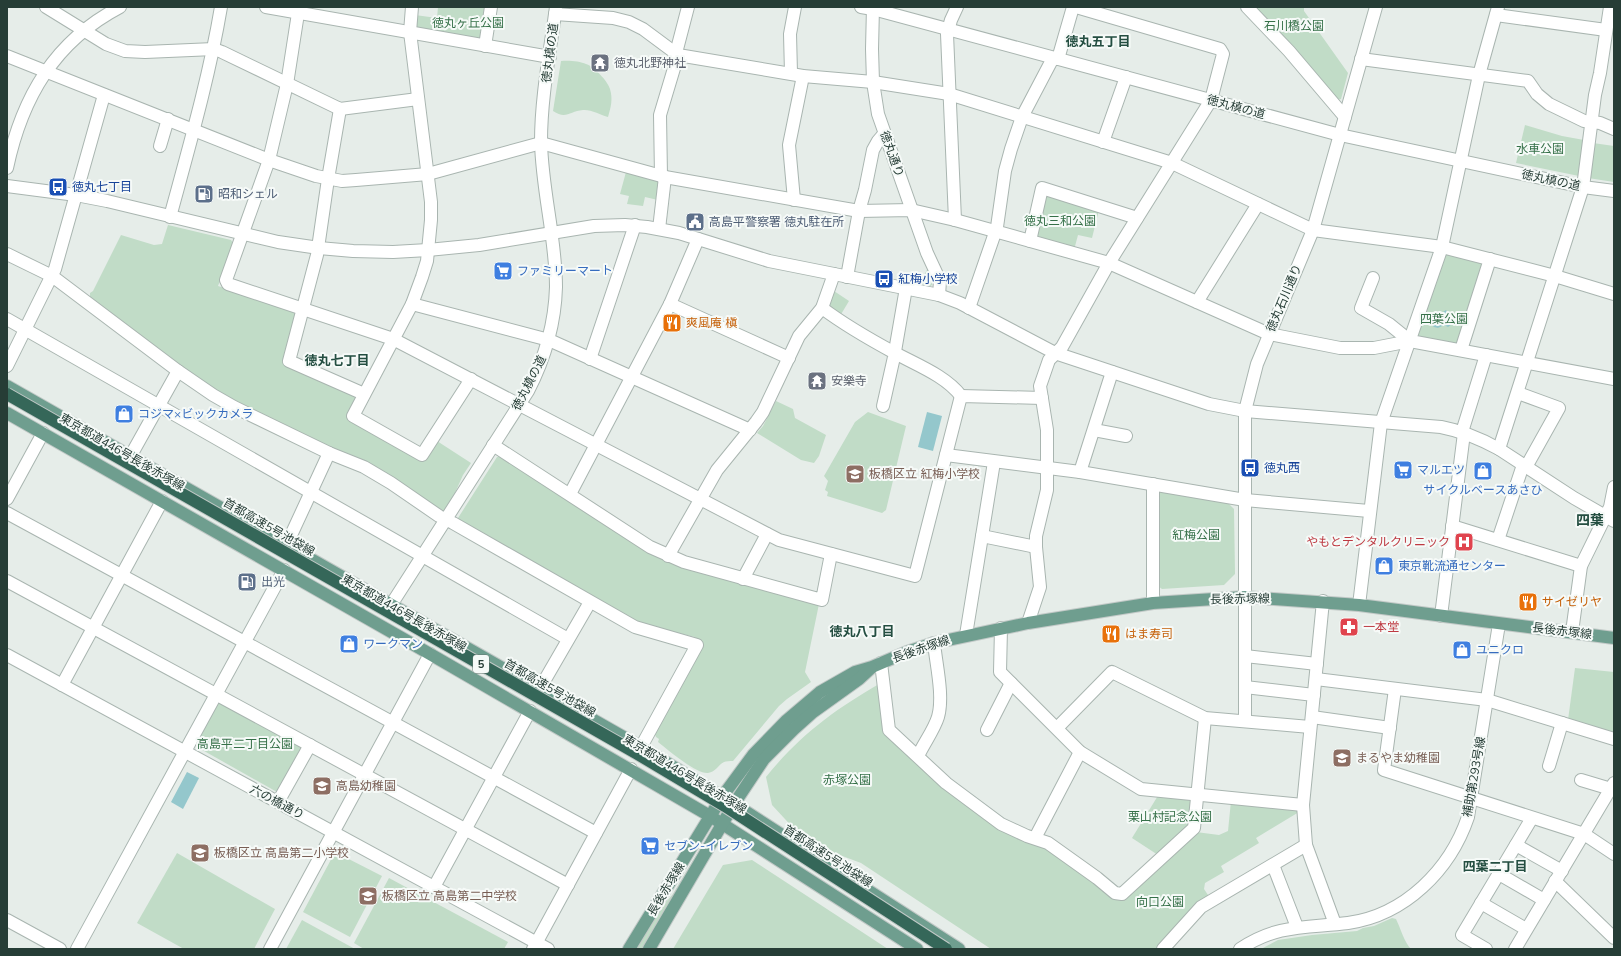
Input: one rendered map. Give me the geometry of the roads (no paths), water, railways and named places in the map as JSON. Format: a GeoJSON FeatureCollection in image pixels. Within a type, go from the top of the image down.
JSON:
{"type":"FeatureCollection","features":[{"type":"Feature","properties":{"kind":"highway","name":"首都高速5号池袋線"},"geometry":{"type":"LineString","coordinates":[[7,394],[636,753],[725,806],[946,949]]}},
{"type":"Feature","properties":{"kind":"highway","name":"首都高速5号池袋線"},"geometry":{"type":"LineString","coordinates":[[7,402],[634,760],[721,812],[932,949]]}},
{"type":"Feature","properties":{"kind":"main road","name":"東京都道446号長後赤塚線"},"geometry":{"type":"LineString","coordinates":[[7,386],[641,747],[734,804],[959,949]]}},
{"type":"Feature","properties":{"kind":"main road","name":"東京都道446号長後赤塚線"},"geometry":{"type":"LineString","coordinates":[[7,413],[631,769],[723,824],[917,949]]}},
{"type":"Feature","properties":{"kind":"main road","name":"長後赤塚線"},"geometry":{"type":"LineString","coordinates":[[630,949],[722,797],[753,755],[787,720],[820,692],[855,672],[934,643],[1028,623],[1153,603],[1245,597],[1323,601],[1359,605],[1614,638]]}},
{"type":"Feature","properties":{"kind":"main road","name":"長後赤塚線"},"geometry":{"type":"LineString","coordinates":[[649,949],[734,804],[764,759],[778,743],[813,712],[860,679],[877,665]]}},
{"type":"Feature","properties":{"kind":"street"},"geometry":{"type":"LineString","coordinates":[[7,168],[11,130],[45,72],[64,49],[85,30],[120,7]]}},
{"type":"Feature","properties":{"kind":"street"},"geometry":{"type":"LineString","coordinates":[[170,217],[214,49],[221,7]]}},
{"type":"Feature","properties":{"kind":"street"},"geometry":{"type":"LineString","coordinates":[[266,7],[299,10],[550,57]]}},
{"type":"Feature","properties":{"kind":"street"},"geometry":{"type":"LineString","coordinates":[[412,7],[410,32],[428,174],[431,211],[428,250],[422,277],[412,304],[353,416],[422,455],[471,379]]}},
{"type":"Feature","properties":{"kind":"street"},"geometry":{"type":"LineString","coordinates":[[485,46],[491,7]]}},
{"type":"Feature","properties":{"kind":"street"},"geometry":{"type":"LineString","coordinates":[[659,229],[663,177],[660,115],[688,7]]}},
{"type":"Feature","properties":{"kind":"street"},"geometry":{"type":"LineString","coordinates":[[794,200],[790,145],[797,75],[790,34],[795,7]]}},
{"type":"Feature","properties":{"kind":"street"},"geometry":{"type":"LineString","coordinates":[[954,220],[947,34],[957,7]]}},
{"type":"Feature","properties":{"kind":"street"},"geometry":{"type":"LineString","coordinates":[[969,308],[996,232],[1005,171],[1022,117],[1055,58],[1072,7]]}},
{"type":"Feature","properties":{"kind":"street"},"geometry":{"type":"LineString","coordinates":[[1028,623],[1040,587],[1036,536],[1047,490],[1047,430],[1040,386],[1049,360],[1062,347],[1109,263],[1211,100],[1223,54],[1220,49],[1076,7]]}},
{"type":"Feature","properties":{"kind":"street"},"geometry":{"type":"LineString","coordinates":[[1247,7],[1289,51],[1345,117]]}},
{"type":"Feature","properties":{"kind":"street","name":"徳丸石川通り"},"geometry":{"type":"LineString","coordinates":[[1244,722],[1245,411],[1255,370],[1313,230],[1376,7]]}},
{"type":"Feature","properties":{"kind":"street"},"geometry":{"type":"LineString","coordinates":[[1499,449],[1583,187],[1595,95],[1609,52],[1606,30],[1610,7]]}},
{"type":"Feature","properties":{"kind":"street"},"geometry":{"type":"LineString","coordinates":[[50,8],[106,44],[125,51],[145,52],[214,49],[340,108],[418,99]]}},
{"type":"Feature","properties":{"kind":"street","name":"徳丸槙の道"},"geometry":{"type":"LineString","coordinates":[[869,8],[1340,135],[1583,187],[1614,191]]}},
{"type":"Feature","properties":{"kind":"street","name":"徳丸通り"},"geometry":{"type":"LineString","coordinates":[[869,8],[873,82],[878,114],[929,260],[940,281],[940,295]]}},
{"type":"Feature","properties":{"kind":"street"},"geometry":{"type":"LineString","coordinates":[[299,10],[287,84],[269,160],[226,280],[228,284],[393,339],[779,540],[915,576],[961,396],[956,389],[939,378],[850,329],[822,308]]}},
{"type":"Feature","properties":{"kind":"street"},"geometry":{"type":"LineString","coordinates":[[555,10],[613,18],[629,22],[644,29],[677,54],[797,75],[873,82],[949,94],[1172,163],[1313,230],[1442,247],[1555,276],[1614,294]]}},
{"type":"Feature","properties":{"kind":"street","name":"徳丸槙の道"},"geometry":{"type":"LineString","coordinates":[[390,605],[520,404],[539,367],[549,340],[554,311],[556,286],[541,143],[542,117],[555,10]]}},
{"type":"Feature","properties":{"kind":"street"},"geometry":{"type":"LineString","coordinates":[[1359,605],[1369,511],[1381,422],[1442,247],[1479,75],[1497,11],[1606,30]]}},
{"type":"Feature","properties":{"kind":"street"},"geometry":{"type":"LineString","coordinates":[[7,56],[269,160],[304,173],[328,179],[356,180],[428,174],[541,143],[663,177],[859,211],[911,210],[954,220],[1109,263],[1269,334],[1323,346],[1345,349],[1374,348],[1410,341],[1614,380]]}},
{"type":"Feature","properties":{"kind":"street"},"geometry":{"type":"LineString","coordinates":[[1361,59],[1528,81],[1537,94],[1549,104],[1584,121],[1614,129]]}},
{"type":"Feature","properties":{"kind":"street"},"geometry":{"type":"LineString","coordinates":[[1103,142],[1126,78]]}},
{"type":"Feature","properties":{"kind":"street"},"geometry":{"type":"LineString","coordinates":[[7,366],[52,276],[104,95]]}},
{"type":"Feature","properties":{"kind":"street"},"geometry":{"type":"LineString","coordinates":[[340,108],[328,179],[319,248],[289,361],[364,394]]}},
{"type":"Feature","properties":{"kind":"street"},"geometry":{"type":"LineString","coordinates":[[160,146],[168,119]]}},
{"type":"Feature","properties":{"kind":"street"},"geometry":{"type":"LineString","coordinates":[[847,277],[859,211],[873,150],[884,134]]}},
{"type":"Feature","properties":{"kind":"street"},"geometry":{"type":"LineString","coordinates":[[7,186],[76,195],[107,201],[278,242],[319,248],[380,252],[428,250],[478,245],[594,226],[635,226],[659,229],[698,239],[769,261],[940,295],[969,308],[1055,353],[1209,404],[1245,411],[1441,427],[1463,432],[1487,442],[1499,449],[1524,466],[1610,518]]}},
{"type":"Feature","properties":{"kind":"street"},"geometry":{"type":"LineString","coordinates":[[1030,241],[1042,188],[1137,218]]}},
{"type":"Feature","properties":{"kind":"street"},"geometry":{"type":"LineString","coordinates":[[1196,302],[1258,204]]}},
{"type":"Feature","properties":{"kind":"street"},"geometry":{"type":"LineString","coordinates":[[590,359],[635,226]]}},
{"type":"Feature","properties":{"kind":"street"},"geometry":{"type":"LineString","coordinates":[[570,494],[670,304],[698,239]]}},
{"type":"Feature","properties":{"kind":"street"},"geometry":{"type":"LineString","coordinates":[[7,254],[52,276],[213,396],[329,453],[355,462],[374,472],[439,516],[635,627],[696,645],[641,747]]}},
{"type":"Feature","properties":{"kind":"street"},"geometry":{"type":"LineString","coordinates":[[1461,350],[1490,260]]}},
{"type":"Feature","properties":{"kind":"street"},"geometry":{"type":"LineString","coordinates":[[668,556],[717,470],[750,430],[762,412],[799,336],[822,308],[834,274]]}},
{"type":"Feature","properties":{"kind":"street"},"geometry":{"type":"LineString","coordinates":[[1373,278],[1361,308],[1389,324],[1410,341]]}},
{"type":"Feature","properties":{"kind":"street"},"geometry":{"type":"LineString","coordinates":[[883,406],[895,353],[906,288]]}},
{"type":"Feature","properties":{"kind":"street"},"geometry":{"type":"LineString","coordinates":[[412,304],[549,340],[750,430]]}},
{"type":"Feature","properties":{"kind":"street"},"geometry":{"type":"LineString","coordinates":[[670,304],[789,358]]}},
{"type":"Feature","properties":{"kind":"street"},"geometry":{"type":"LineString","coordinates":[[7,319],[568,639]]}},
{"type":"Feature","properties":{"kind":"street"},"geometry":{"type":"LineString","coordinates":[[1441,616],[1463,432],[1486,355]]}},
{"type":"Feature","properties":{"kind":"street"},"geometry":{"type":"LineString","coordinates":[[130,457],[178,371]]}},
{"type":"Feature","properties":{"kind":"street"},"geometry":{"type":"LineString","coordinates":[[1080,472],[1112,372]]}},
{"type":"Feature","properties":{"kind":"street"},"geometry":{"type":"LineString","coordinates":[[1498,540],[1524,466],[1559,408],[1518,393]]}},
{"type":"Feature","properties":{"kind":"street"},"geometry":{"type":"LineString","coordinates":[[961,396],[1042,398]]}},
{"type":"Feature","properties":{"kind":"street"},"geometry":{"type":"LineString","coordinates":[[1094,430],[1126,436]]}},
{"type":"Feature","properties":{"kind":"street"},"geometry":{"type":"LineString","coordinates":[[7,499],[43,433]]}},
{"type":"Feature","properties":{"kind":"street"},"geometry":{"type":"LineString","coordinates":[[494,445],[650,548],[684,562],[822,600],[831,554]]}},
{"type":"Feature","properties":{"kind":"street"},"geometry":{"type":"LineString","coordinates":[[286,546],[329,453]]}},
{"type":"Feature","properties":{"kind":"street"},"geometry":{"type":"LineString","coordinates":[[946,455],[1080,472],[1244,500],[1369,511]]}},
{"type":"Feature","properties":{"kind":"street"},"geometry":{"type":"LineString","coordinates":[[966,635],[994,462]]}},
{"type":"Feature","properties":{"kind":"street"},"geometry":{"type":"LineString","coordinates":[[1153,484],[1153,603]]}},
{"type":"Feature","properties":{"kind":"street"},"geometry":{"type":"LineString","coordinates":[[1572,632],[1581,566],[1610,518],[1610,507],[1614,487]]}},
{"type":"Feature","properties":{"kind":"street"},"geometry":{"type":"LineString","coordinates":[[62,685],[162,501]]}},
{"type":"Feature","properties":{"kind":"street"},"geometry":{"type":"LineString","coordinates":[[7,513],[596,833]]}},
{"type":"Feature","properties":{"kind":"street"},"geometry":{"type":"LineString","coordinates":[[1452,526],[1581,566]]}},
{"type":"Feature","properties":{"kind":"street"},"geometry":{"type":"LineString","coordinates":[[743,579],[767,534]]}},
{"type":"Feature","properties":{"kind":"street"},"geometry":{"type":"LineString","coordinates":[[982,536],[1036,547]]}},
{"type":"Feature","properties":{"kind":"street"},"geometry":{"type":"LineString","coordinates":[[77,949],[284,570]]}},
{"type":"Feature","properties":{"kind":"street"},"geometry":{"type":"LineString","coordinates":[[7,581],[568,885]]}},
{"type":"Feature","properties":{"kind":"street"},"geometry":{"type":"LineString","coordinates":[[1323,601],[1303,805],[1306,845],[1335,924]]}},
{"type":"Feature","properties":{"kind":"street"},"geometry":{"type":"LineString","coordinates":[[539,690],[590,602]]}},
{"type":"Feature","properties":{"kind":"street","name":"補助第293号線"},"geometry":{"type":"LineString","coordinates":[[1240,949],[1270,933],[1296,927],[1361,921],[1382,913],[1402,903],[1427,884],[1446,862],[1460,838],[1468,817],[1499,624]]}},
{"type":"Feature","properties":{"kind":"street"},"geometry":{"type":"LineString","coordinates":[[1001,628],[1000,672],[1080,752],[1141,789],[1303,805]]}},
{"type":"Feature","properties":{"kind":"street"},"geometry":{"type":"LineString","coordinates":[[918,756],[935,724],[939,708],[934,643]]}},
{"type":"Feature","properties":{"kind":"street"},"geometry":{"type":"LineString","coordinates":[[270,949],[430,654]]}},
{"type":"Feature","properties":{"kind":"street","name":"六の橋通り"},"geometry":{"type":"LineString","coordinates":[[7,655],[434,887],[535,946],[548,949]]}},
{"type":"Feature","properties":{"kind":"street"},"geometry":{"type":"LineString","coordinates":[[1245,656],[1317,664]]}},
{"type":"Feature","properties":{"kind":"street"},"geometry":{"type":"LineString","coordinates":[[877,665],[889,730],[918,756],[921,761],[946,783],[1001,824],[1048,843],[1097,878],[1114,893],[1122,894],[1194,828],[1205,718]]}},
{"type":"Feature","properties":{"kind":"street"},"geometry":{"type":"LineString","coordinates":[[1057,728],[1112,672],[1205,718],[1244,722],[1311,722],[1390,728]]}},
{"type":"Feature","properties":{"kind":"street"},"geometry":{"type":"LineString","coordinates":[[1316,679],[1487,700],[1614,739]]}},
{"type":"Feature","properties":{"kind":"street"},"geometry":{"type":"LineString","coordinates":[[986,730],[1011,683]]}},
{"type":"Feature","properties":{"kind":"street"},"geometry":{"type":"LineString","coordinates":[[1245,687],[1314,695]]}},
{"type":"Feature","properties":{"kind":"street"},"geometry":{"type":"LineString","coordinates":[[1395,689],[1384,770],[1584,834],[1614,854]]}},
{"type":"Feature","properties":{"kind":"street"},"geometry":{"type":"LineString","coordinates":[[434,887],[530,711]]}},
{"type":"Feature","properties":{"kind":"street"},"geometry":{"type":"LineString","coordinates":[[1549,766],[1562,723]]}},
{"type":"Feature","properties":{"kind":"street"},"geometry":{"type":"LineString","coordinates":[[278,802],[310,745]]}},
{"type":"Feature","properties":{"kind":"street"},"geometry":{"type":"LineString","coordinates":[[1035,838],[1080,752]]}},
{"type":"Feature","properties":{"kind":"street"},"geometry":{"type":"LineString","coordinates":[[535,946],[631,769]]}},
{"type":"Feature","properties":{"kind":"street"},"geometry":{"type":"LineString","coordinates":[[1515,949],[1612,786],[1581,780]]}},
{"type":"Feature","properties":{"kind":"street"},"geometry":{"type":"LineString","coordinates":[[1486,949],[1462,935],[1532,818]]}},
{"type":"Feature","properties":{"kind":"street"},"geometry":{"type":"LineString","coordinates":[[1162,949],[1202,908],[1306,845]]}},
{"type":"Feature","properties":{"kind":"street"},"geometry":{"type":"LineString","coordinates":[[1516,845],[1559,876],[1614,938]]}},
{"type":"Feature","properties":{"kind":"street"},"geometry":{"type":"LineString","coordinates":[[1273,865],[1296,927]]}},
{"type":"Feature","properties":{"kind":"street"},"geometry":{"type":"LineString","coordinates":[[1499,874],[1544,900]]}},
{"type":"Feature","properties":{"kind":"street"},"geometry":{"type":"LineString","coordinates":[[1481,903],[1526,930]]}},
{"type":"Feature","properties":{"kind":"street"},"geometry":{"type":"LineString","coordinates":[[7,920],[60,949]]}},
{"type":"Feature","properties":{"kind":"water"},"geometry":{"type":"Polygon","coordinates":[[[1446,310],[1455,322],[1448,327],[1444,325],[1438,328],[1434,327],[1431,324],[1432,319],[1446,310]]]}},
{"type":"Feature","properties":{"kind":"water"},"geometry":{"type":"Polygon","coordinates":[[[927,412],[942,416],[933,451],[918,447],[927,412]]]}},
{"type":"Feature","properties":{"kind":"water"},"geometry":{"type":"Polygon","coordinates":[[[187,772],[199,778],[183,809],[171,802],[187,772]]]}},
{"type":"Feature","properties":{"kind":"place","name":"徳丸北野神社"},"geometry":{"type":"Point","coordinates":[600,63]}},
{"type":"Feature","properties":{"kind":"place","name":"徳丸七丁目"},"geometry":{"type":"Point","coordinates":[58,187]}},
{"type":"Feature","properties":{"kind":"place","name":"昭和シェル"},"geometry":{"type":"Point","coordinates":[204,194]}},
{"type":"Feature","properties":{"kind":"place","name":"高島平警察署 徳丸駐在所"},"geometry":{"type":"Point","coordinates":[695,222]}},
{"type":"Feature","properties":{"kind":"place","name":"ファミリーマート"},"geometry":{"type":"Point","coordinates":[503,271]}},
{"type":"Feature","properties":{"kind":"place","name":"紅梅小学校"},"geometry":{"type":"Point","coordinates":[884,279]}},
{"type":"Feature","properties":{"kind":"place","name":"爽風庵 槇"},"geometry":{"type":"Point","coordinates":[672,323]}},
{"type":"Feature","properties":{"kind":"place","name":"安樂寺"},"geometry":{"type":"Point","coordinates":[817,381]}},
{"type":"Feature","properties":{"kind":"place","name":"コジマ×ビックカメラ"},"geometry":{"type":"Point","coordinates":[124,414]}},
{"type":"Feature","properties":{"kind":"place","name":"徳丸西"},"geometry":{"type":"Point","coordinates":[1250,468]}},
{"type":"Feature","properties":{"kind":"place","name":"マルエツ"},"geometry":{"type":"Point","coordinates":[1403,470]}},
{"type":"Feature","properties":{"kind":"place","name":"サイクルベースあさひ"},"geometry":{"type":"Point","coordinates":[1483,471]}},
{"type":"Feature","properties":{"kind":"place","name":"板橋区立 紅梅小学校"},"geometry":{"type":"Point","coordinates":[855,474]}},
{"type":"Feature","properties":{"kind":"place","name":"やもとデンタルクリニック"},"geometry":{"type":"Point","coordinates":[1464,542]}},
{"type":"Feature","properties":{"kind":"place","name":"東京靴流通センター"},"geometry":{"type":"Point","coordinates":[1384,566]}},
{"type":"Feature","properties":{"kind":"place","name":"出光"},"geometry":{"type":"Point","coordinates":[247,582]}},
{"type":"Feature","properties":{"kind":"place","name":"サイゼリヤ"},"geometry":{"type":"Point","coordinates":[1528,602]}},
{"type":"Feature","properties":{"kind":"place","name":"一本堂"},"geometry":{"type":"Point","coordinates":[1349,627]}},
{"type":"Feature","properties":{"kind":"place","name":"はま寿司"},"geometry":{"type":"Point","coordinates":[1111,634]}},
{"type":"Feature","properties":{"kind":"place","name":"ワークマン"},"geometry":{"type":"Point","coordinates":[349,644]}},
{"type":"Feature","properties":{"kind":"place","name":"ユニクロ"},"geometry":{"type":"Point","coordinates":[1462,650]}},
{"type":"Feature","properties":{"kind":"place","name":"まるやま幼稚園"},"geometry":{"type":"Point","coordinates":[1342,758]}},
{"type":"Feature","properties":{"kind":"place","name":"高島幼稚園"},"geometry":{"type":"Point","coordinates":[322,786]}},
{"type":"Feature","properties":{"kind":"place","name":"セブン-イレブン"},"geometry":{"type":"Point","coordinates":[650,846]}},
{"type":"Feature","properties":{"kind":"place","name":"板橋区立 高島第二小学校"},"geometry":{"type":"Point","coordinates":[200,853]}},
{"type":"Feature","properties":{"kind":"place","name":"板橋区立 高島第二中学校"},"geometry":{"type":"Point","coordinates":[368,896]}},
{"type":"Feature","properties":{"kind":"district","name":"徳丸五丁目"},"geometry":{"type":"Point","coordinates":[1098,41]}},
{"type":"Feature","properties":{"kind":"district","name":"徳丸七丁目"},"geometry":{"type":"Point","coordinates":[337,360]}},
{"type":"Feature","properties":{"kind":"district","name":"四葉"},"geometry":{"type":"Point","coordinates":[1590,520]}},
{"type":"Feature","properties":{"kind":"district","name":"徳丸八丁目"},"geometry":{"type":"Point","coordinates":[862,631]}},
{"type":"Feature","properties":{"kind":"district","name":"四葉二丁目"},"geometry":{"type":"Point","coordinates":[1495,866]}},
{"type":"Feature","properties":{"kind":"park label","name":"徳丸ヶ丘公園"},"geometry":{"type":"Point","coordinates":[468,23]}},
{"type":"Feature","properties":{"kind":"park label","name":"石川橋公園"},"geometry":{"type":"Point","coordinates":[1294,26]}},
{"type":"Feature","properties":{"kind":"park label","name":"水車公園"},"geometry":{"type":"Point","coordinates":[1540,149]}},
{"type":"Feature","properties":{"kind":"park label","name":"徳丸三和公園"},"geometry":{"type":"Point","coordinates":[1060,221]}},
{"type":"Feature","properties":{"kind":"park label","name":"四葉公園"},"geometry":{"type":"Point","coordinates":[1444,319]}},
{"type":"Feature","properties":{"kind":"park label","name":"紅梅公園"},"geometry":{"type":"Point","coordinates":[1196,535]}},
{"type":"Feature","properties":{"kind":"park label","name":"高島平二丁目公園"},"geometry":{"type":"Point","coordinates":[245,744]}},
{"type":"Feature","properties":{"kind":"park label","name":"赤塚公園"},"geometry":{"type":"Point","coordinates":[847,780]}},
{"type":"Feature","properties":{"kind":"park label","name":"栗山村記念公園"},"geometry":{"type":"Point","coordinates":[1170,817]}},
{"type":"Feature","properties":{"kind":"park label","name":"向口公園"},"geometry":{"type":"Point","coordinates":[1160,902]}}]}
